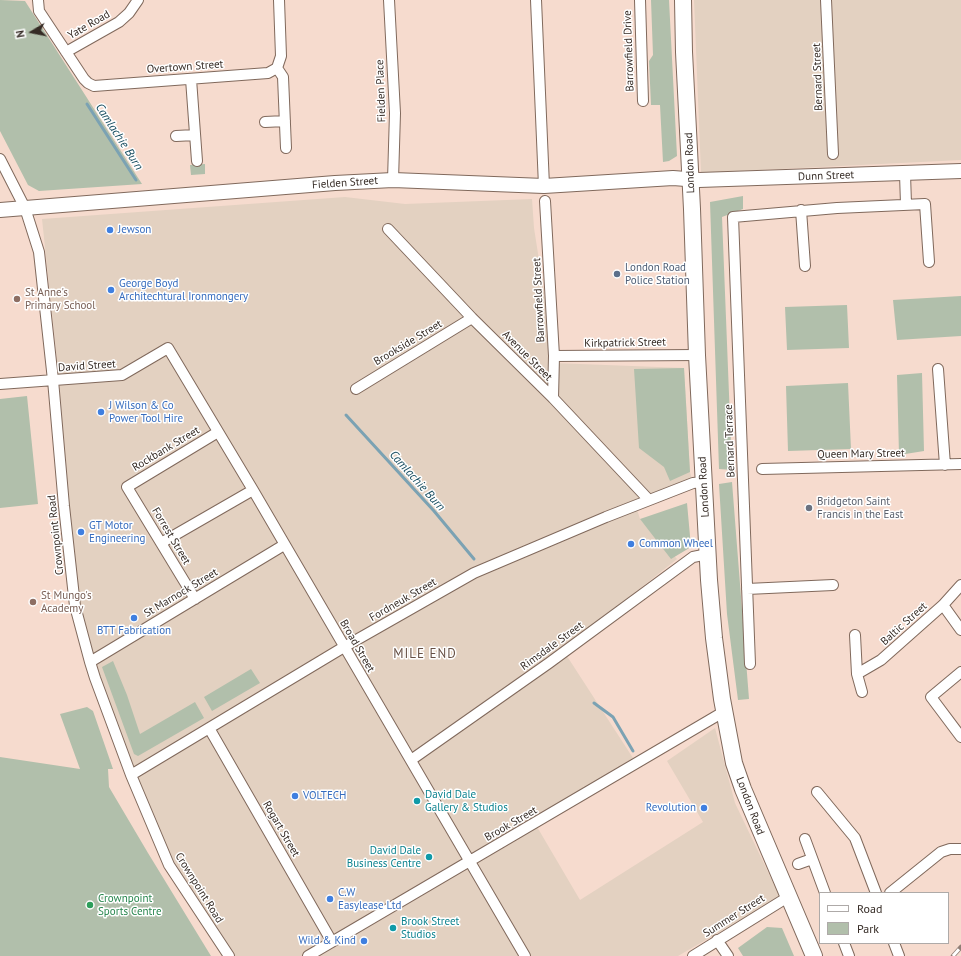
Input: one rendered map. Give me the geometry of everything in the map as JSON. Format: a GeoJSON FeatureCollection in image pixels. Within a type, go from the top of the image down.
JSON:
{"type":"FeatureCollection","features":[{"type":"Feature","properties":{"kind":"main road","name":"London Road"},"geometry":{"type":"LineString","coordinates":[[683,0],[684,52],[690,144],[690,179],[704,482],[714,638],[734,763],[743,789],[814,956]]}},
{"type":"Feature","properties":{"kind":"main road","name":"Dunn Street"},"geometry":{"type":"LineString","coordinates":[[690,179],[699,180],[961,172]]}},
{"type":"Feature","properties":{"kind":"main road","name":"Fielden Street"},"geometry":{"type":"LineString","coordinates":[[0,210],[335,183],[393,180],[544,186],[673,178],[690,179]]}},
{"type":"Feature","properties":{"kind":"street"},"geometry":{"type":"LineString","coordinates":[[38,0],[39,11],[66,52]]}},
{"type":"Feature","properties":{"kind":"street","name":"Yate Road"},"geometry":{"type":"LineString","coordinates":[[66,52],[119,22],[129,14],[138,0]]}},
{"type":"Feature","properties":{"kind":"street"},"geometry":{"type":"LineString","coordinates":[[282,0],[279,0],[282,56],[277,68],[283,78],[286,148]]}},
{"type":"Feature","properties":{"kind":"street","name":"Fielden Place"},"geometry":{"type":"LineString","coordinates":[[389,0],[395,113],[393,180]]}},
{"type":"Feature","properties":{"kind":"street"},"geometry":{"type":"LineString","coordinates":[[536,0],[544,186]]}},
{"type":"Feature","properties":{"kind":"street","name":"Barrowfield Drive"},"geometry":{"type":"LineString","coordinates":[[640,0],[643,101]]}},
{"type":"Feature","properties":{"kind":"street","name":"Bernard Street"},"geometry":{"type":"LineString","coordinates":[[826,0],[833,154]]}},
{"type":"Feature","properties":{"kind":"street","name":"Overtown Street"},"geometry":{"type":"LineString","coordinates":[[66,52],[84,79],[94,86],[268,73],[277,68]]}},
{"type":"Feature","properties":{"kind":"street"},"geometry":{"type":"LineString","coordinates":[[191,79],[197,161]]}},
{"type":"Feature","properties":{"kind":"street"},"geometry":{"type":"LineString","coordinates":[[266,122],[285,121]]}},
{"type":"Feature","properties":{"kind":"street"},"geometry":{"type":"LineString","coordinates":[[176,136],[195,135]]}},
{"type":"Feature","properties":{"kind":"street","name":"Crownpoint Road"},"geometry":{"type":"LineString","coordinates":[[0,159],[25,208],[39,252],[75,606],[90,662],[131,775],[169,865],[229,956]]}},
{"type":"Feature","properties":{"kind":"street"},"geometry":{"type":"LineString","coordinates":[[905,174],[906,204]]}},
{"type":"Feature","properties":{"kind":"street","name":"Barrowfield Street"},"geometry":{"type":"LineString","coordinates":[[545,201],[554,356],[553,398]]}},
{"type":"Feature","properties":{"kind":"street"},"geometry":{"type":"LineString","coordinates":[[805,266],[801,210],[906,204],[925,204],[929,262]]}},
{"type":"Feature","properties":{"kind":"street","name":"Bernard Terrace"},"geometry":{"type":"LineString","coordinates":[[750,664],[733,217],[801,210]]}},
{"type":"Feature","properties":{"kind":"street","name":"Avenue Street"},"geometry":{"type":"LineString","coordinates":[[388,229],[472,318],[553,398],[649,500]]}},
{"type":"Feature","properties":{"kind":"street","name":"Brookside Street"},"geometry":{"type":"LineString","coordinates":[[356,389],[472,318]]}},
{"type":"Feature","properties":{"kind":"street","name":"David Street"},"geometry":{"type":"LineString","coordinates":[[0,384],[122,375],[168,348]]}},
{"type":"Feature","properties":{"kind":"street","name":"Broad Street"},"geometry":{"type":"LineString","coordinates":[[168,348],[525,956]]}},
{"type":"Feature","properties":{"kind":"street","name":"Kirkpatrick Street"},"geometry":{"type":"LineString","coordinates":[[554,356],[698,355]]}},
{"type":"Feature","properties":{"kind":"street"},"geometry":{"type":"LineString","coordinates":[[938,369],[945,465]]}},
{"type":"Feature","properties":{"kind":"street","name":"Rockbank Street"},"geometry":{"type":"LineString","coordinates":[[127,487],[218,432]]}},
{"type":"Feature","properties":{"kind":"street","name":"Queen Mary Street"},"geometry":{"type":"LineString","coordinates":[[762,469],[961,464]]}},
{"type":"Feature","properties":{"kind":"street","name":"Fordneuk Street"},"geometry":{"type":"LineString","coordinates":[[131,775],[344,647],[474,573],[606,517],[693,483],[704,482]]}},
{"type":"Feature","properties":{"kind":"street","name":"Forrest Street"},"geometry":{"type":"LineString","coordinates":[[127,487],[195,599]]}},
{"type":"Feature","properties":{"kind":"street"},"geometry":{"type":"LineString","coordinates":[[161,543],[252,490]]}},
{"type":"Feature","properties":{"kind":"street","name":"St Marnock Street"},"geometry":{"type":"LineString","coordinates":[[90,662],[284,545]]}},
{"type":"Feature","properties":{"kind":"street","name":"Rimsdale Street"},"geometry":{"type":"LineString","coordinates":[[411,760],[549,663],[693,557],[708,554]]}},
{"type":"Feature","properties":{"kind":"street"},"geometry":{"type":"LineString","coordinates":[[747,589],[833,585]]}},
{"type":"Feature","properties":{"kind":"street","name":"Baltic Street"},"geometry":{"type":"LineString","coordinates":[[857,674],[881,660],[943,605],[961,585]]}},
{"type":"Feature","properties":{"kind":"street"},"geometry":{"type":"LineString","coordinates":[[943,605],[961,630]]}},
{"type":"Feature","properties":{"kind":"street"},"geometry":{"type":"LineString","coordinates":[[855,635],[857,674],[862,692]]}},
{"type":"Feature","properties":{"kind":"street"},"geometry":{"type":"LineString","coordinates":[[961,672],[931,696],[961,737]]}},
{"type":"Feature","properties":{"kind":"street","name":"Brook Street"},"geometry":{"type":"LineString","coordinates":[[308,956],[725,711]]}},
{"type":"Feature","properties":{"kind":"street","name":"Rogart Street"},"geometry":{"type":"LineString","coordinates":[[209,728],[332,942]]}},
{"type":"Feature","properties":{"kind":"street"},"geometry":{"type":"LineString","coordinates":[[817,792],[855,838],[876,892]]}},
{"type":"Feature","properties":{"kind":"street"},"geometry":{"type":"LineString","coordinates":[[805,839],[825,892]]}},
{"type":"Feature","properties":{"kind":"street"},"geometry":{"type":"LineString","coordinates":[[891,892],[941,852],[961,848]]}},
{"type":"Feature","properties":{"kind":"street"},"geometry":{"type":"LineString","coordinates":[[798,864],[812,859]]}},
{"type":"Feature","properties":{"kind":"street","name":"Summer Street"},"geometry":{"type":"LineString","coordinates":[[693,956],[788,897]]}},
{"type":"Feature","properties":{"kind":"street"},"geometry":{"type":"LineString","coordinates":[[717,940],[728,956]]}},
{"type":"Feature","properties":{"kind":"street"},"geometry":{"type":"LineString","coordinates":[[844,944],[849,956]]}},
{"type":"Feature","properties":{"kind":"street"},"geometry":{"type":"LineString","coordinates":[[894,944],[898,956]]}},
{"type":"Feature","properties":{"kind":"shaded area"},"geometry":{"type":"Polygon","coordinates":[[[694,0],[961,0],[961,160],[701,173],[694,0]]]}},
{"type":"Feature","properties":{"kind":"shaded area"},"geometry":{"type":"Polygon","coordinates":[[[345,197],[405,204],[532,199],[534,228],[554,363],[684,368],[690,472],[693,483],[636,506],[640,519],[677,559],[563,650],[633,758],[533,820],[580,900],[703,822],[667,761],[715,728],[735,803],[780,897],[678,956],[223,956],[157,848],[127,778],[92,679],[64,509],[60,389],[42,219],[345,197]]]}},
{"type":"Feature","properties":{"kind":"green space"},"geometry":{"type":"Polygon","coordinates":[[[0,0],[25,1],[142,184],[39,191],[28,185],[0,131],[0,0]]]}},
{"type":"Feature","properties":{"kind":"green space"},"geometry":{"type":"Polygon","coordinates":[[[651,0],[669,0],[677,156],[669,161],[663,162],[660,105],[651,105],[649,61],[653,55],[651,0]]]}},
{"type":"Feature","properties":{"kind":"green space"},"geometry":{"type":"Polygon","coordinates":[[[205,164],[205,174],[191,175],[190,165],[205,164]]]}},
{"type":"Feature","properties":{"kind":"green space"},"geometry":{"type":"Polygon","coordinates":[[[743,196],[743,209],[722,217],[732,470],[719,469],[710,202],[743,196]]]}},
{"type":"Feature","properties":{"kind":"green space"},"geometry":{"type":"Polygon","coordinates":[[[961,296],[961,336],[897,340],[893,300],[961,296]]]}},
{"type":"Feature","properties":{"kind":"green space"},"geometry":{"type":"Polygon","coordinates":[[[847,305],[849,348],[787,350],[785,307],[847,305]]]}},
{"type":"Feature","properties":{"kind":"green space"},"geometry":{"type":"Polygon","coordinates":[[[684,368],[690,472],[670,481],[664,467],[639,448],[634,369],[684,368]]]}},
{"type":"Feature","properties":{"kind":"green space"},"geometry":{"type":"Polygon","coordinates":[[[922,373],[924,451],[899,455],[897,375],[922,373]]]}},
{"type":"Feature","properties":{"kind":"green space"},"geometry":{"type":"Polygon","coordinates":[[[848,383],[851,449],[788,451],[786,386],[848,383]]]}},
{"type":"Feature","properties":{"kind":"green space"},"geometry":{"type":"Polygon","coordinates":[[[27,396],[38,504],[0,508],[0,399],[27,396]]]}},
{"type":"Feature","properties":{"kind":"green space"},"geometry":{"type":"Polygon","coordinates":[[[732,482],[749,699],[738,700],[727,614],[719,484],[732,482]]]}},
{"type":"Feature","properties":{"kind":"green space"},"geometry":{"type":"Polygon","coordinates":[[[687,503],[691,547],[671,559],[640,519],[687,503]]]}},
{"type":"Feature","properties":{"kind":"green space"},"geometry":{"type":"Polygon","coordinates":[[[113,661],[127,695],[140,734],[195,702],[204,718],[138,756],[134,754],[102,667],[113,661]]]}},
{"type":"Feature","properties":{"kind":"green space"},"geometry":{"type":"Polygon","coordinates":[[[251,669],[260,683],[212,711],[204,697],[251,669]]]}},
{"type":"Feature","properties":{"kind":"green space","name":"Crownpoint Sports Centre"},"geometry":{"type":"Polygon","coordinates":[[[87,707],[93,711],[113,769],[108,769],[109,787],[211,956],[0,956],[0,757],[80,769],[60,714],[87,707]]]}},
{"type":"Feature","properties":{"kind":"green space"},"geometry":{"type":"Polygon","coordinates":[[[767,927],[782,928],[794,956],[743,956],[738,948],[767,927]]]}},
{"type":"Feature","properties":{"kind":"waterway","name":"Camlachie Burn"},"geometry":{"type":"LineString","coordinates":[[87,104],[136,180]]}},
{"type":"Feature","properties":{"kind":"waterway","name":"Camlachie Burn"},"geometry":{"type":"LineString","coordinates":[[346,415],[434,511],[474,559]]}},
{"type":"Feature","properties":{"kind":"waterway","name":"Camlachie Burn"},"geometry":{"type":"LineString","coordinates":[[594,703],[613,717],[633,751]]}},
{"type":"Feature","properties":{"kind":"railway"},"geometry":{"type":"LineString","coordinates":[[953,956],[961,947]]}},
{"type":"Feature","properties":{"kind":"place","name":"Jewson"},"geometry":{"type":"Point","coordinates":[110,230]}},
{"type":"Feature","properties":{"kind":"place","name":"London Road Police Station"},"geometry":{"type":"Point","coordinates":[617,274]}},
{"type":"Feature","properties":{"kind":"place","name":"George Boyd Architechtural Ironmongery"},"geometry":{"type":"Point","coordinates":[111,290]}},
{"type":"Feature","properties":{"kind":"place","name":"St Anne's Primary School"},"geometry":{"type":"Point","coordinates":[17,299]}},
{"type":"Feature","properties":{"kind":"place","name":"J Wilson & Co Power Tool Hire"},"geometry":{"type":"Point","coordinates":[101,412]}},
{"type":"Feature","properties":{"kind":"place","name":"Bridgeton Saint Francis in the East"},"geometry":{"type":"Point","coordinates":[809,508]}},
{"type":"Feature","properties":{"kind":"place","name":"GT Motor Engineering"},"geometry":{"type":"Point","coordinates":[81,532]}},
{"type":"Feature","properties":{"kind":"place","name":"Common Wheel"},"geometry":{"type":"Point","coordinates":[631,544]}},
{"type":"Feature","properties":{"kind":"place","name":"St Mungo's Academy"},"geometry":{"type":"Point","coordinates":[33,602]}},
{"type":"Feature","properties":{"kind":"place","name":"BTT Fabrication"},"geometry":{"type":"Point","coordinates":[134,618]}},
{"type":"Feature","properties":{"kind":"place","name":"VOLTECH"},"geometry":{"type":"Point","coordinates":[295,796]}},
{"type":"Feature","properties":{"kind":"place","name":"David Dale Gallery & Studios"},"geometry":{"type":"Point","coordinates":[417,801]}},
{"type":"Feature","properties":{"kind":"place","name":"Revolution"},"geometry":{"type":"Point","coordinates":[704,808]}},
{"type":"Feature","properties":{"kind":"place","name":"David Dale Business Centre"},"geometry":{"type":"Point","coordinates":[429,857]}},
{"type":"Feature","properties":{"kind":"place","name":"C.W Easylease Ltd"},"geometry":{"type":"Point","coordinates":[330,899]}},
{"type":"Feature","properties":{"kind":"place","name":"Crownpoint Sports Centre"},"geometry":{"type":"Point","coordinates":[90,905]}},
{"type":"Feature","properties":{"kind":"place","name":"Brook Street Studios"},"geometry":{"type":"Point","coordinates":[393,928]}},
{"type":"Feature","properties":{"kind":"place","name":"Wild & Kind"},"geometry":{"type":"Point","coordinates":[364,941]}},
{"type":"Feature","properties":{"kind":"district","name":"MILE END"},"geometry":{"type":"Point","coordinates":[425,654]}}]}
